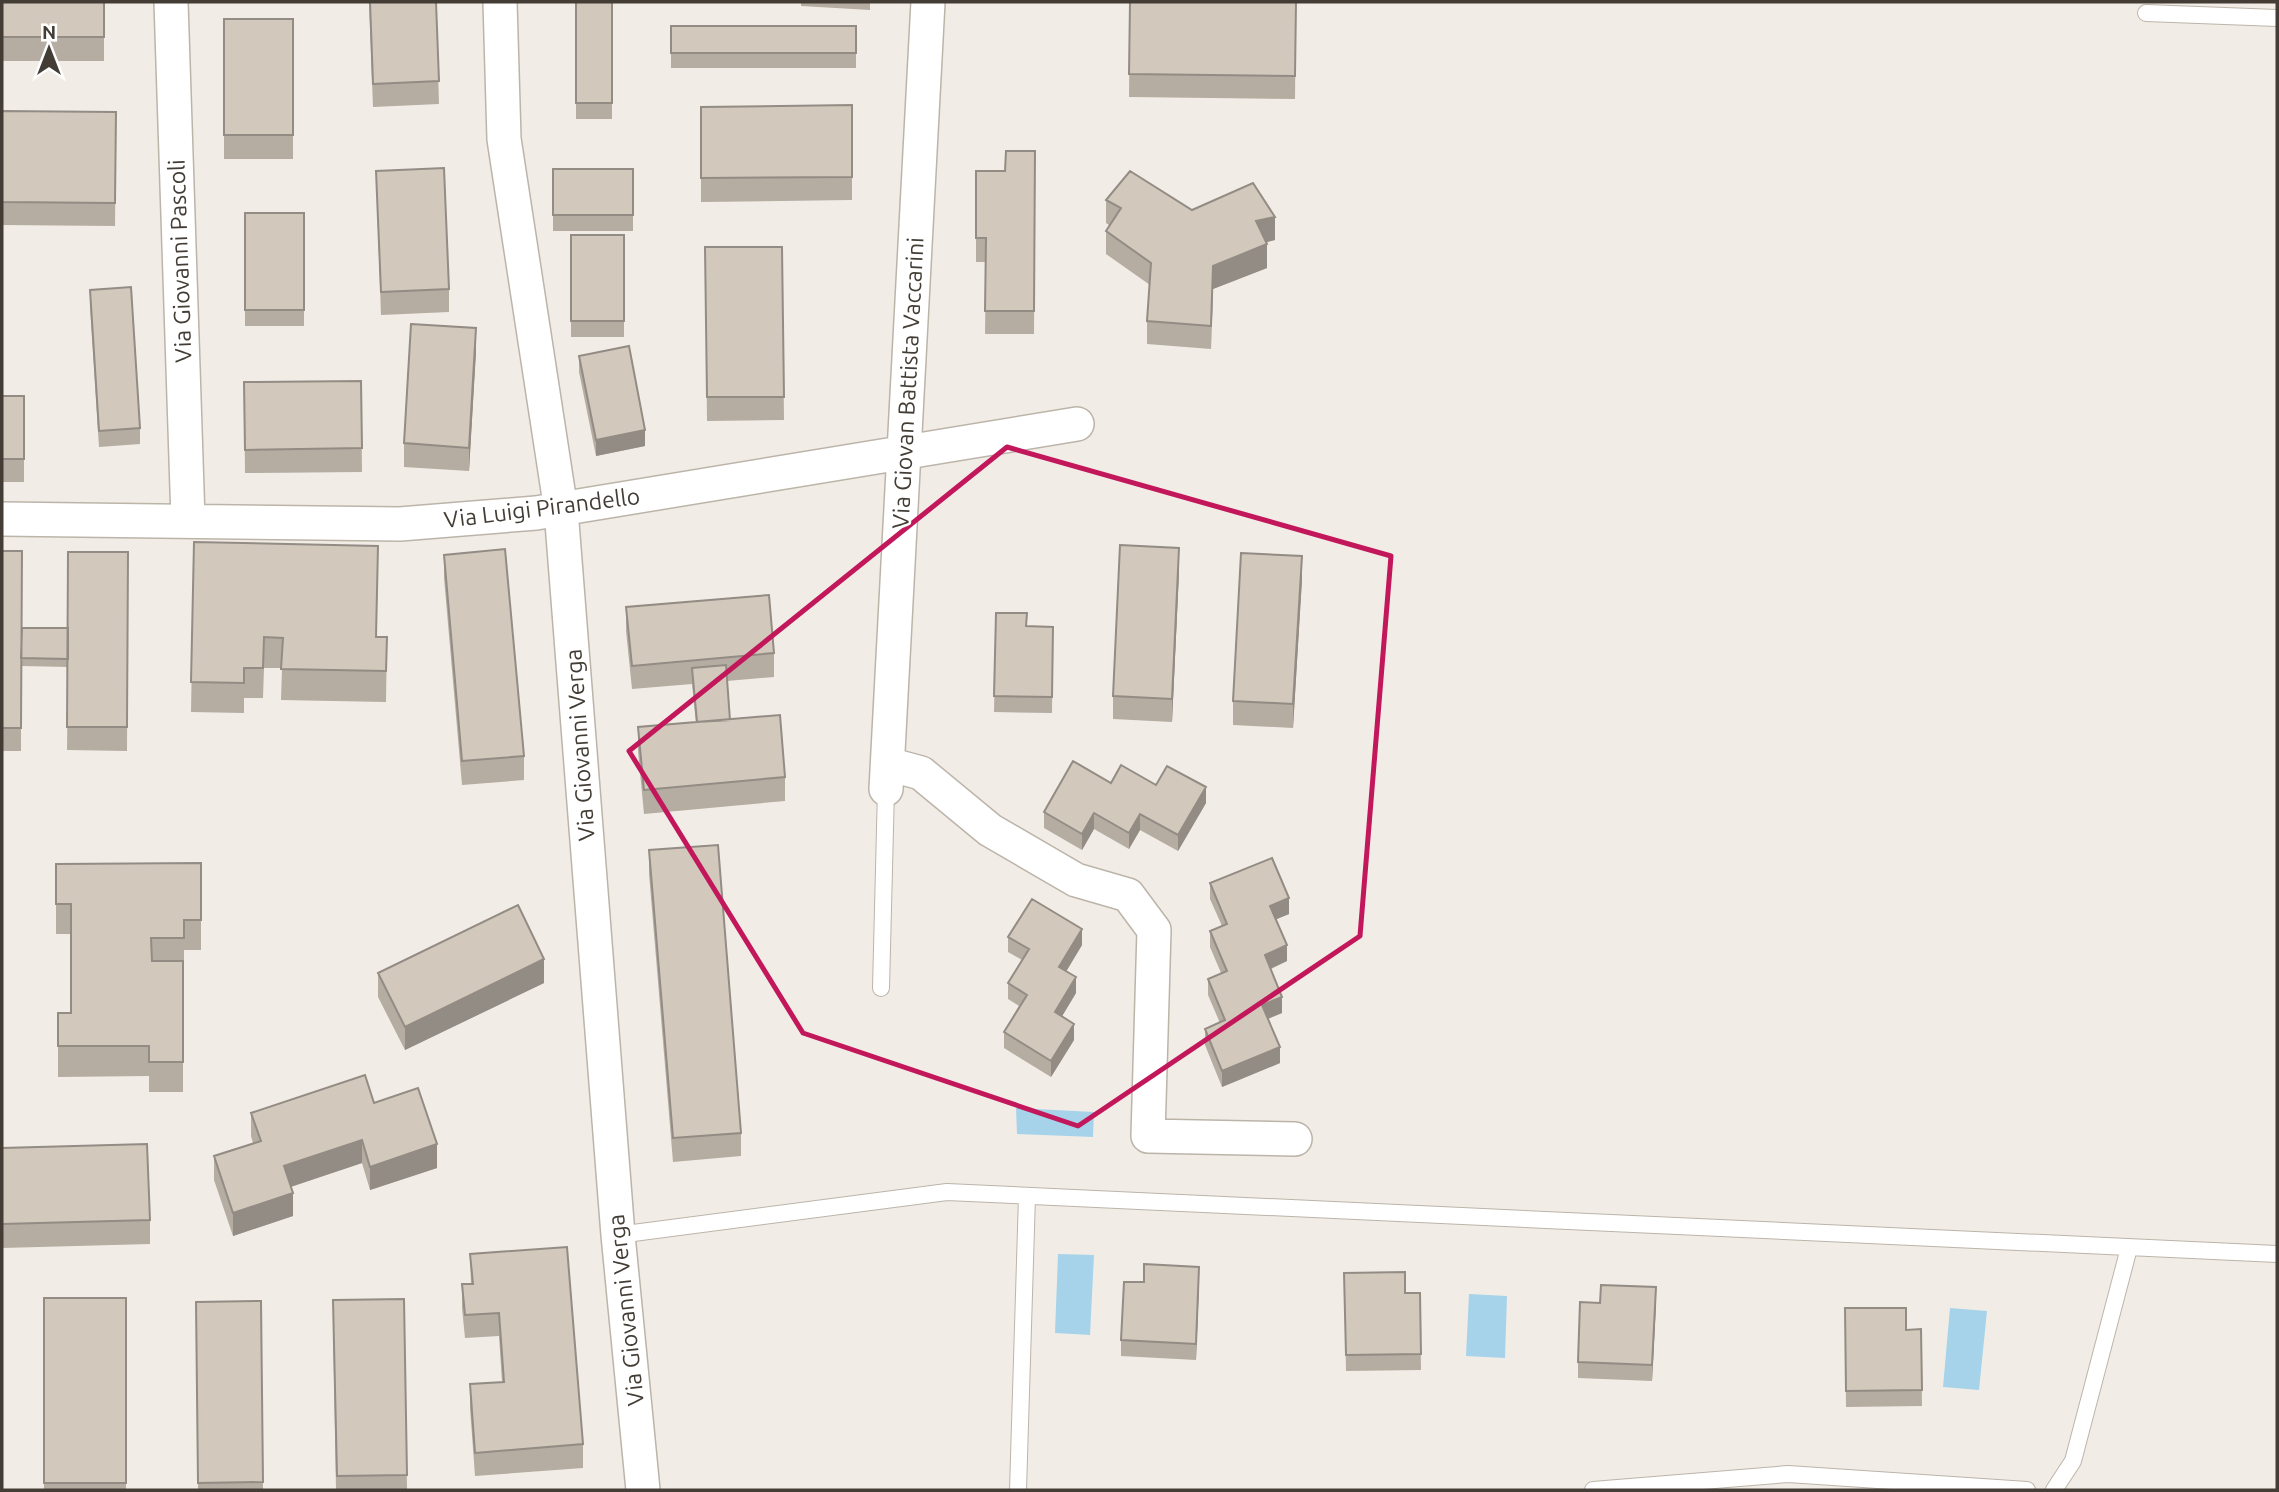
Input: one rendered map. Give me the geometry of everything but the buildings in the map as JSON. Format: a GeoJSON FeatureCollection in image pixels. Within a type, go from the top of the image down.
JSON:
{"type":"FeatureCollection","features":[{"type":"Feature","properties":{"kind":"street","name":"Via Giovanni Pascoli"},"geometry":{"type":"LineString","coordinates":[[171,2],[188,520]]}},
{"type":"Feature","properties":{"kind":"street","name":"Via Giovanni Verga"},"geometry":{"type":"LineString","coordinates":[[500,2],[504,139],[561,510],[618,1235],[643,1490]]}},
{"type":"Feature","properties":{"kind":"street","name":"Via Giovan Battista Vaccarini"},"geometry":{"type":"LineString","coordinates":[[887,777],[928,2]]}},
{"type":"Feature","properties":{"kind":"street","name":"Via Luigi Pirandello"},"geometry":{"type":"LineString","coordinates":[[2,520],[400,524],[561,510],[1077,424]]}},
{"type":"Feature","properties":{"kind":"street"},"geometry":{"type":"LineString","coordinates":[[887,777],[921,773],[990,830],[1076,880],[1128,895],[1154,930],[1148,1136],[1295,1139]]}},
{"type":"Feature","properties":{"kind":"lane"},"geometry":{"type":"LineString","coordinates":[[2146,13],[2277,18]]}},
{"type":"Feature","properties":{"kind":"lane"},"geometry":{"type":"LineString","coordinates":[[881,988],[887,777]]}},
{"type":"Feature","properties":{"kind":"lane"},"geometry":{"type":"LineString","coordinates":[[618,1235],[947,1192],[2277,1254]]}},
{"type":"Feature","properties":{"kind":"lane"},"geometry":{"type":"LineString","coordinates":[[1018,1490],[1027,1196]]}},
{"type":"Feature","properties":{"kind":"lane"},"geometry":{"type":"LineString","coordinates":[[2054,1490],[2073,1461],[2129,1248]]}},
{"type":"Feature","properties":{"kind":"lane"},"geometry":{"type":"LineString","coordinates":[[1593,1490],[1788,1474],[2027,1490]]}},
{"type":"Feature","properties":{"kind":"highlighted area"},"geometry":{"type":"Polygon","coordinates":[[[1007,447],[1391,556],[1360,936],[1078,1126],[803,1033],[629,751],[1007,447]]]}},
{"type":"Feature","properties":{"kind":"water"},"geometry":{"type":"Polygon","coordinates":[[[1016,1108],[1094,1112],[1093,1137],[1017,1134],[1016,1108]]]}},
{"type":"Feature","properties":{"kind":"water"},"geometry":{"type":"Polygon","coordinates":[[[1058,1254],[1094,1255],[1090,1335],[1055,1333],[1058,1254]]]}},
{"type":"Feature","properties":{"kind":"water"},"geometry":{"type":"Polygon","coordinates":[[[1469,1294],[1507,1296],[1505,1358],[1466,1356],[1469,1294]]]}},
{"type":"Feature","properties":{"kind":"water"},"geometry":{"type":"Polygon","coordinates":[[[1950,1308],[1987,1311],[1979,1390],[1943,1387],[1950,1308]]]}}]}
